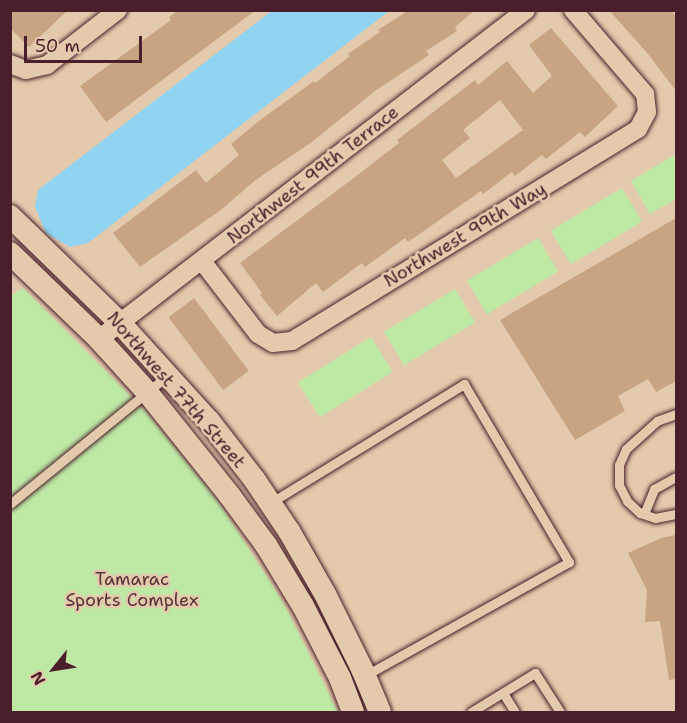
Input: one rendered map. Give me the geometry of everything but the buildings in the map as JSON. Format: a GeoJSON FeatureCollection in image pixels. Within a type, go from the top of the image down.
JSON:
{"type":"FeatureCollection","features":[{"type":"Feature","properties":{"kind":"street"},"geometry":{"type":"LineString","coordinates":[[18,67],[47,65],[118,10]]}},
{"type":"Feature","properties":{"kind":"street","name":"Northwest 99th Terrace"},"geometry":{"type":"LineString","coordinates":[[99,339],[526,10]]}},
{"type":"Feature","properties":{"kind":"street","name":"Northwest 99th Way"},"geometry":{"type":"LineString","coordinates":[[202,261],[258,334],[273,343],[292,340],[638,129],[647,112],[645,94],[573,10]]}},
{"type":"Feature","properties":{"kind":"street","name":"Northwest 77th Street"},"geometry":{"type":"LineString","coordinates":[[10,216],[120,323],[208,421],[270,503],[325,594],[380,712]]}},
{"type":"Feature","properties":{"kind":"street","name":"Northwest 77th Street"},"geometry":{"type":"LineString","coordinates":[[10,253],[99,339],[147,392],[266,545],[303,606],[353,712]]}},
{"type":"Feature","properties":{"kind":"lane"},"geometry":{"type":"LineString","coordinates":[[10,504],[167,376]]}},
{"type":"Feature","properties":{"kind":"lane"},"geometry":{"type":"LineString","coordinates":[[270,503],[464,384],[569,562],[342,688]]}},
{"type":"Feature","properties":{"kind":"lane"},"geometry":{"type":"LineString","coordinates":[[676,414],[657,421],[641,433],[626,449],[619,465],[618,485],[627,501],[644,514],[655,518],[676,514]]}},
{"type":"Feature","properties":{"kind":"lane"},"geometry":{"type":"LineString","coordinates":[[644,514],[654,489],[676,477]]}},
{"type":"Feature","properties":{"kind":"lane"},"geometry":{"type":"LineString","coordinates":[[471,712],[535,673],[560,712]]}},
{"type":"Feature","properties":{"kind":"lane"},"geometry":{"type":"LineString","coordinates":[[503,693],[515,712]]}},
{"type":"Feature","properties":{"kind":"green space"},"geometry":{"type":"Polygon","coordinates":[[[676,154],[676,199],[650,214],[631,181],[676,154]]]}},
{"type":"Feature","properties":{"kind":"green space"},"geometry":{"type":"Polygon","coordinates":[[[622,188],[642,221],[571,264],[551,231],[622,188]]]}},
{"type":"Feature","properties":{"kind":"green space"},"geometry":{"type":"Polygon","coordinates":[[[538,238],[558,271],[487,314],[467,281],[538,238]]]}},
{"type":"Feature","properties":{"kind":"green space","name":"Tamarac Sports Complex"},"geometry":{"type":"Polygon","coordinates":[[[23,288],[147,413],[216,498],[283,602],[338,712],[11,712],[10,296],[23,288]]]}},
{"type":"Feature","properties":{"kind":"green space"},"geometry":{"type":"Polygon","coordinates":[[[455,289],[475,322],[404,365],[384,332],[455,289]]]}},
{"type":"Feature","properties":{"kind":"green space"},"geometry":{"type":"Polygon","coordinates":[[[371,337],[393,372],[320,417],[298,383],[371,337]]]}},
{"type":"Feature","properties":{"kind":"water"},"geometry":{"type":"Polygon","coordinates":[[[273,10],[389,11],[88,243],[70,247],[46,233],[35,207],[38,190],[273,10]]]}}]}
